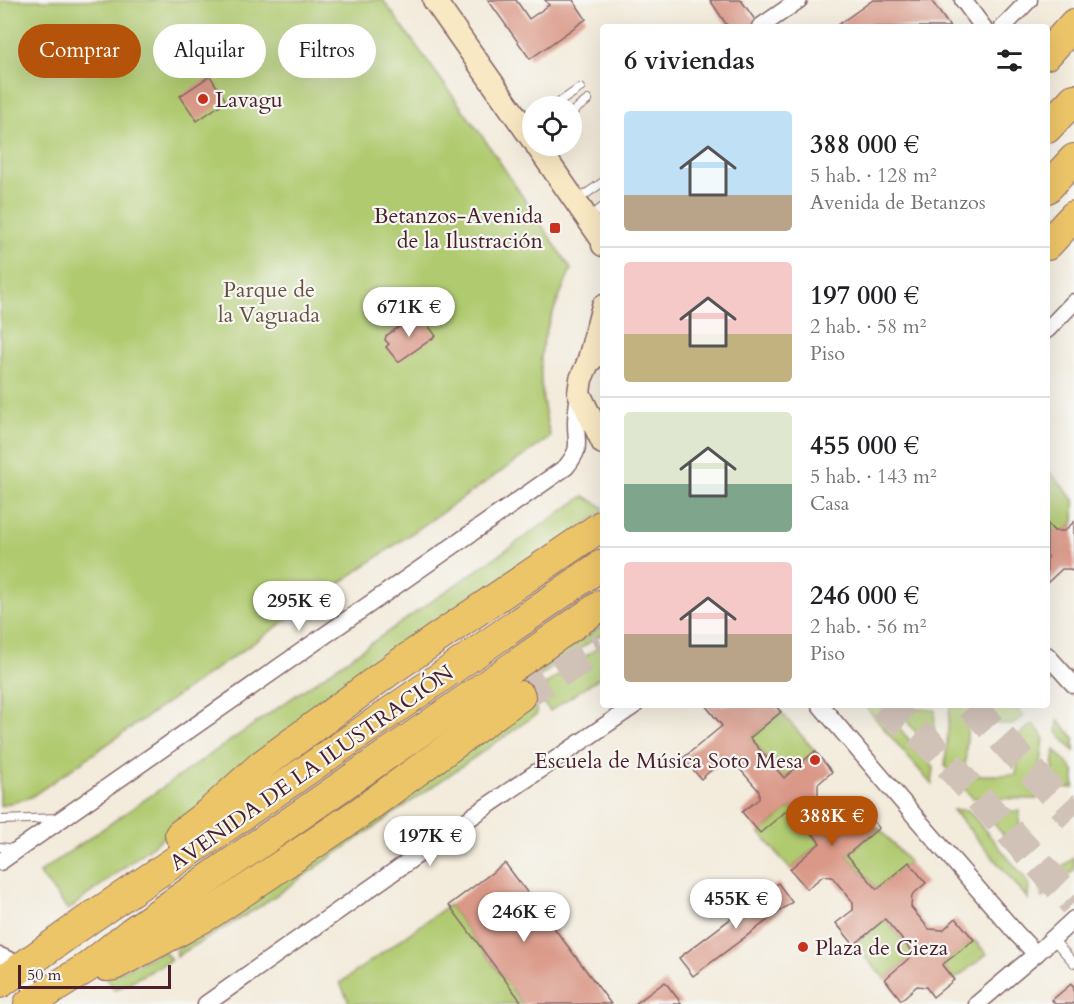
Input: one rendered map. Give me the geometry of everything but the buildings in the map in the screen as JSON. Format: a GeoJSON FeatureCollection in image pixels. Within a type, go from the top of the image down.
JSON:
{"type":"FeatureCollection","features":[{"type":"Feature","properties":{"kind":"highway"},"geometry":{"type":"LineString","coordinates":[[1050,51],[1074,24]]}},
{"type":"Feature","properties":{"kind":"highway"},"geometry":{"type":"LineString","coordinates":[[1050,68],[1074,45]]}},
{"type":"Feature","properties":{"kind":"highway"},"geometry":{"type":"LineString","coordinates":[[1050,125],[1074,99]]}},
{"type":"Feature","properties":{"kind":"highway"},"geometry":{"type":"LineString","coordinates":[[1050,185],[1074,159]]}},
{"type":"Feature","properties":{"kind":"highway"},"geometry":{"type":"LineString","coordinates":[[1050,242],[1074,216]]}},
{"type":"Feature","properties":{"kind":"highway"},"geometry":{"type":"LineString","coordinates":[[1050,252],[1074,229]]}},
{"type":"Feature","properties":{"kind":"highway"},"geometry":{"type":"LineString","coordinates":[[89,919],[107,895],[129,874],[210,812],[262,765],[392,669],[600,527]]}},
{"type":"Feature","properties":{"kind":"highway","name":"AVENIDA DE LA ILUSTRACIÓN"},"geometry":{"type":"LineString","coordinates":[[6,969],[89,919],[208,839],[600,566]]}},
{"type":"Feature","properties":{"kind":"highway","name":"AVENIDA DE LA ILUSTRACIÓN"},"geometry":{"type":"LineString","coordinates":[[36,1002],[88,967],[132,932],[600,606]]}},
{"type":"Feature","properties":{"kind":"highway"},"geometry":{"type":"LineString","coordinates":[[88,967],[114,965],[211,913],[362,811],[520,696]]}},
{"type":"Feature","properties":{"kind":"street"},"geometry":{"type":"LineString","coordinates":[[434,0],[522,118]]}},
{"type":"Feature","properties":{"kind":"street"},"geometry":{"type":"LineString","coordinates":[[764,24],[799,0]]}},
{"type":"Feature","properties":{"kind":"street"},"geometry":{"type":"LineString","coordinates":[[963,0],[981,24]]}},
{"type":"Feature","properties":{"kind":"street"},"geometry":{"type":"LineString","coordinates":[[1007,24],[1029,0]]}},
{"type":"Feature","properties":{"kind":"street"},"geometry":{"type":"LineString","coordinates":[[545,156],[588,209],[600,235]]}},
{"type":"Feature","properties":{"kind":"street"},"geometry":{"type":"LineString","coordinates":[[1050,327],[1074,302]]}},
{"type":"Feature","properties":{"kind":"street"},"geometry":{"type":"LineString","coordinates":[[0,862],[566,467],[576,454],[578,446],[576,422],[581,379],[596,356],[600,327]]}},
{"type":"Feature","properties":{"kind":"street"},"geometry":{"type":"LineString","coordinates":[[579,393],[600,437]]}},
{"type":"Feature","properties":{"kind":"street"},"geometry":{"type":"LineString","coordinates":[[1050,658],[1074,685]]}},
{"type":"Feature","properties":{"kind":"street"},"geometry":{"type":"LineString","coordinates":[[206,1004],[477,813],[632,708]]}},
{"type":"Feature","properties":{"kind":"street"},"geometry":{"type":"LineString","coordinates":[[823,708],[1036,954]]}},
{"type":"Feature","properties":{"kind":"street"},"geometry":{"type":"LineString","coordinates":[[977,1004],[1074,919]]}},
{"type":"Feature","properties":{"kind":"street","name":"AVENIDA DE LA ILUSTRACIÓN"},"geometry":{"type":"LineString","coordinates":[[6,969],[36,1002]]}},
{"type":"Feature","properties":{"kind":"lane"},"geometry":{"type":"LineString","coordinates":[[568,96],[580,88]]}},
{"type":"Feature","properties":{"kind":"lane"},"geometry":{"type":"LineString","coordinates":[[582,104],[588,100]]}},
{"type":"Feature","properties":{"kind":"lane"},"geometry":{"type":"LineString","coordinates":[[588,209],[600,187]]}},
{"type":"Feature","properties":{"kind":"lane"},"geometry":{"type":"LineString","coordinates":[[0,820],[65,818]]}},
{"type":"Feature","properties":{"kind":"lane"},"geometry":{"type":"LineString","coordinates":[[0,847],[18,850]]}},
{"type":"Feature","properties":{"kind":"lane"},"geometry":{"type":"LineString","coordinates":[[1052,938],[1074,963]]}},
{"type":"Feature","properties":{"kind":"green space","name":"Parque de la Vaguada"},"geometry":{"type":"Polygon","coordinates":[[[3,0],[383,0],[485,140],[571,269],[548,325],[541,354],[542,389],[550,436],[548,439],[31,797],[0,806],[0,2],[3,0]]]}},
{"type":"Feature","properties":{"kind":"green space"},"geometry":{"type":"Polygon","coordinates":[[[1050,472],[1074,500],[1074,522],[1064,531],[1054,531],[1050,526],[1050,472]]]}},
{"type":"Feature","properties":{"kind":"green space"},"geometry":{"type":"Polygon","coordinates":[[[584,496],[600,505],[600,514],[478,598],[68,910],[39,873],[584,496]]]}},
{"type":"Feature","properties":{"kind":"green space"},"geometry":{"type":"Polygon","coordinates":[[[600,627],[600,635],[540,676],[538,671],[600,627]]]}},
{"type":"Feature","properties":{"kind":"green space"},"geometry":{"type":"Polygon","coordinates":[[[600,646],[600,677],[550,711],[535,692],[600,646]]]}},
{"type":"Feature","properties":{"kind":"green space"},"geometry":{"type":"Polygon","coordinates":[[[534,696],[537,714],[259,907],[177,956],[176,949],[534,696]]]}},
{"type":"Feature","properties":{"kind":"green space"},"geometry":{"type":"Polygon","coordinates":[[[867,708],[882,708],[934,768],[932,785],[867,708]]]}},
{"type":"Feature","properties":{"kind":"green space"},"geometry":{"type":"Polygon","coordinates":[[[896,708],[935,710],[933,753],[896,708]]]}},
{"type":"Feature","properties":{"kind":"green space"},"geometry":{"type":"Polygon","coordinates":[[[950,708],[1017,708],[1024,716],[1012,725],[968,721],[965,766],[954,776],[945,766],[950,708]]]}},
{"type":"Feature","properties":{"kind":"green space"},"geometry":{"type":"Polygon","coordinates":[[[781,712],[815,751],[784,778],[750,738],[781,712]]]}},
{"type":"Feature","properties":{"kind":"green space"},"geometry":{"type":"Polygon","coordinates":[[[1058,720],[1074,738],[1074,751],[1057,732],[1058,720]]]}},
{"type":"Feature","properties":{"kind":"green space"},"geometry":{"type":"Polygon","coordinates":[[[1033,724],[1044,737],[1037,799],[973,798],[961,785],[973,775],[1016,775],[1020,734],[1033,724]]]}},
{"type":"Feature","properties":{"kind":"green space"},"geometry":{"type":"Polygon","coordinates":[[[1055,750],[1074,771],[1074,788],[1051,787],[1055,750]]]}},
{"type":"Feature","properties":{"kind":"green space"},"geometry":{"type":"Polygon","coordinates":[[[791,807],[820,843],[790,869],[760,833],[791,807]]]}},
{"type":"Feature","properties":{"kind":"green space"},"geometry":{"type":"Polygon","coordinates":[[[953,810],[968,810],[1029,883],[1028,899],[953,810]]]}},
{"type":"Feature","properties":{"kind":"green space"},"geometry":{"type":"Polygon","coordinates":[[[983,811],[1020,811],[1018,852],[983,811]]]}},
{"type":"Feature","properties":{"kind":"green space"},"geometry":{"type":"Polygon","coordinates":[[[879,828],[909,862],[877,889],[847,855],[879,828]]]}},
{"type":"Feature","properties":{"kind":"green space"},"geometry":{"type":"Polygon","coordinates":[[[1074,857],[1074,870],[1042,898],[1040,887],[1074,857]]]}},
{"type":"Feature","properties":{"kind":"green space"},"geometry":{"type":"Polygon","coordinates":[[[449,905],[523,1004],[350,1004],[340,983],[449,905]]]}},
{"type":"Feature","properties":{"kind":"green space"},"geometry":{"type":"Polygon","coordinates":[[[885,919],[914,954],[885,979],[854,945],[885,919]]]}},
{"type":"Feature","properties":{"kind":"green space"},"geometry":{"type":"Polygon","coordinates":[[[974,940],[987,954],[954,980],[942,965],[974,940]]]}},
{"type":"Feature","properties":{"kind":"green space"},"geometry":{"type":"Polygon","coordinates":[[[164,951],[171,960],[115,990],[106,978],[164,951]]]}},
{"type":"Feature","properties":{"kind":"tunnel"},"geometry":{"type":"LineString","coordinates":[[520,696],[600,649]]}},
{"type":"Feature","properties":{"kind":"tunnel"},"geometry":{"type":"LineString","coordinates":[[886,708],[929,743],[1074,903]]}},
{"type":"Feature","properties":{"kind":"tunnel"},"geometry":{"type":"LineString","coordinates":[[974,708],[1074,817]]}},
{"type":"Feature","properties":{"kind":"place","name":"Lavagu"},"geometry":{"type":"Point","coordinates":[203,99]}},
{"type":"Feature","properties":{"kind":"place","name":"Betanzos-Avenida de la Ilustración"},"geometry":{"type":"Point","coordinates":[555,228]}},
{"type":"Feature","properties":{"kind":"place","name":"Escuela de Música Soto Mesa"},"geometry":{"type":"Point","coordinates":[815,760]}},
{"type":"Feature","properties":{"kind":"place","name":"Plaza de Cieza"},"geometry":{"type":"Point","coordinates":[803,947]}}]}
